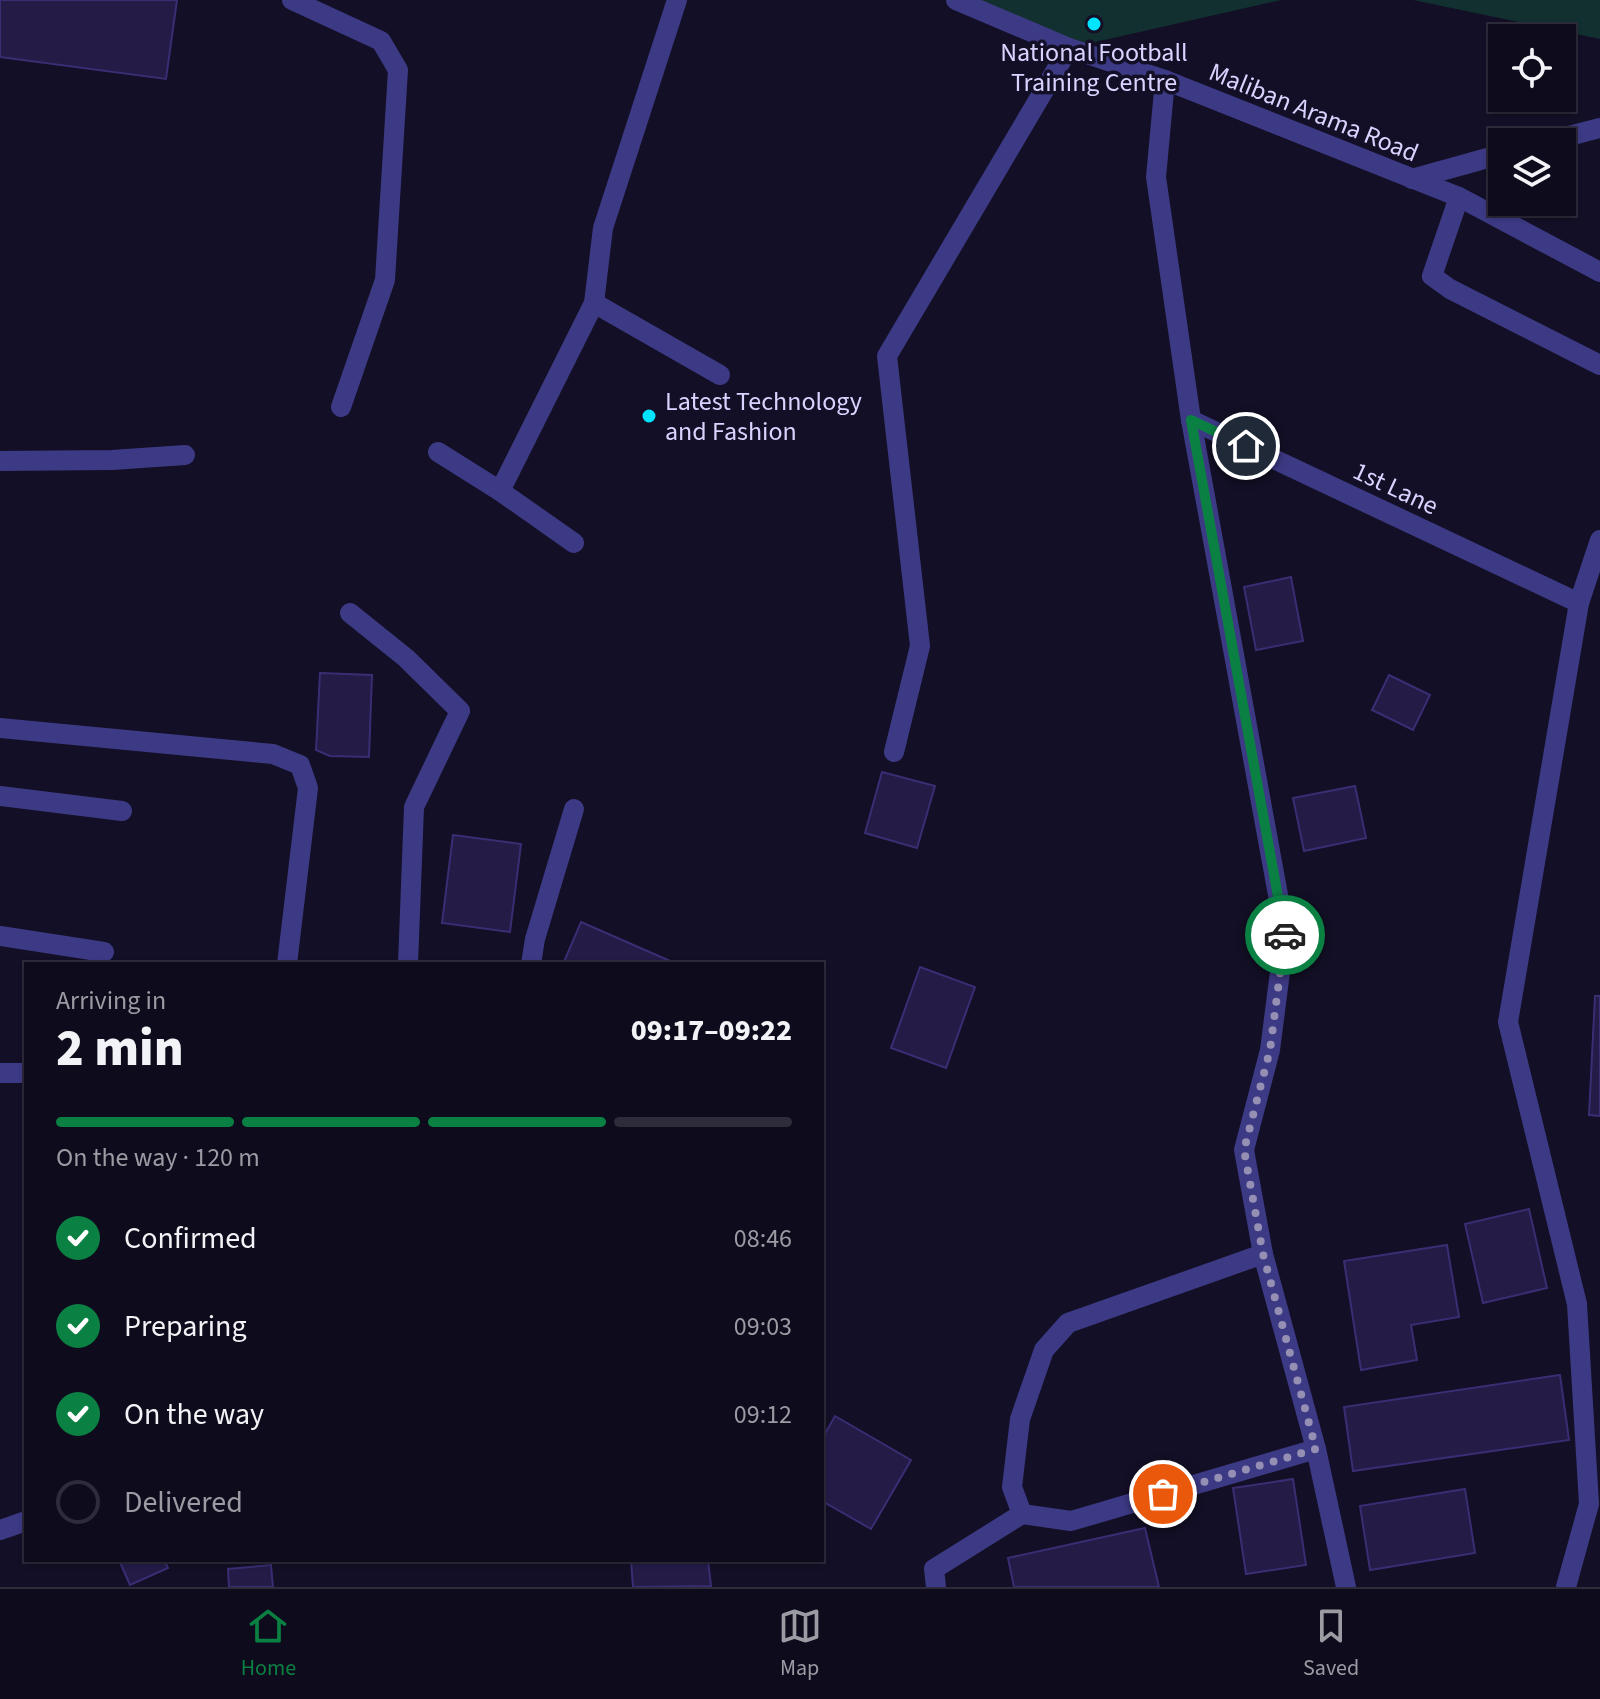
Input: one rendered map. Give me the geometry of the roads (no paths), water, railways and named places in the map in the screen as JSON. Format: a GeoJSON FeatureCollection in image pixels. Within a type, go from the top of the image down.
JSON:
{"type":"FeatureCollection","features":[{"type":"Feature","properties":{"kind":"street"},"geometry":{"type":"LineString","coordinates":[[292,0],[381,41],[398,70],[385,280],[341,407]]}},
{"type":"Feature","properties":{"kind":"street"},"geometry":{"type":"LineString","coordinates":[[500,491],[594,303],[603,228],[677,0]]}},
{"type":"Feature","properties":{"kind":"street","name":"Maliban Arama Road"},"geometry":{"type":"LineString","coordinates":[[956,0],[1069,48],[1165,80],[1459,197],[1600,272]]}},
{"type":"Feature","properties":{"kind":"street"},"geometry":{"type":"LineString","coordinates":[[894,752],[920,646],[887,356],[1069,48]]}},
{"type":"Feature","properties":{"kind":"street"},"geometry":{"type":"LineString","coordinates":[[1165,80],[1156,177],[1191,420],[1285,933],[1270,1050],[1244,1150],[1263,1254],[1316,1449],[1346,1587]]}},
{"type":"Feature","properties":{"kind":"street"},"geometry":{"type":"LineString","coordinates":[[1576,134],[1600,128]]}},
{"type":"Feature","properties":{"kind":"street"},"geometry":{"type":"LineString","coordinates":[[1412,179],[1488,158]]}},
{"type":"Feature","properties":{"kind":"street"},"geometry":{"type":"LineString","coordinates":[[1459,197],[1432,276],[1450,289],[1600,365]]}},
{"type":"Feature","properties":{"kind":"street"},"geometry":{"type":"LineString","coordinates":[[594,303],[720,375]]}},
{"type":"Feature","properties":{"kind":"street","name":"1st Lane"},"geometry":{"type":"LineString","coordinates":[[1191,420],[1579,603]]}},
{"type":"Feature","properties":{"kind":"street"},"geometry":{"type":"LineString","coordinates":[[438,452],[574,543]]}},
{"type":"Feature","properties":{"kind":"street"},"geometry":{"type":"LineString","coordinates":[[0,461],[112,460],[185,455]]}},
{"type":"Feature","properties":{"kind":"street"},"geometry":{"type":"LineString","coordinates":[[1566,1587],[1589,1504],[1577,1304],[1508,1022],[1579,603],[1600,540]]}},
{"type":"Feature","properties":{"kind":"street"},"geometry":{"type":"LineString","coordinates":[[350,613],[406,658],[460,711],[414,807],[408,962]]}},
{"type":"Feature","properties":{"kind":"street"},"geometry":{"type":"LineString","coordinates":[[0,728],[273,754],[300,765],[308,788],[287,962]]}},
{"type":"Feature","properties":{"kind":"street"},"geometry":{"type":"LineString","coordinates":[[0,796],[122,811]]}},
{"type":"Feature","properties":{"kind":"street"},"geometry":{"type":"LineString","coordinates":[[531,962],[535,939],[574,809]]}},
{"type":"Feature","properties":{"kind":"street"},"geometry":{"type":"LineString","coordinates":[[0,936],[104,952]]}},
{"type":"Feature","properties":{"kind":"street"},"geometry":{"type":"LineString","coordinates":[[0,1073],[24,1073]]}},
{"type":"Feature","properties":{"kind":"street"},"geometry":{"type":"LineString","coordinates":[[1022,1514],[1012,1487],[1020,1419],[1044,1350],[1068,1323],[1263,1254]]}},
{"type":"Feature","properties":{"kind":"street"},"geometry":{"type":"LineString","coordinates":[[936,1587],[934,1569],[1022,1514],[1071,1521],[1316,1449]]}},
{"type":"Feature","properties":{"kind":"street"},"geometry":{"type":"LineString","coordinates":[[0,1530],[24,1522]]}},
{"type":"Feature","properties":{"kind":"place","name":"National Football Training Centre"},"geometry":{"type":"Point","coordinates":[1094,24]}},
{"type":"Feature","properties":{"kind":"place","name":"Latest Technology and Fashion"},"geometry":{"type":"Point","coordinates":[649,416]}}]}
